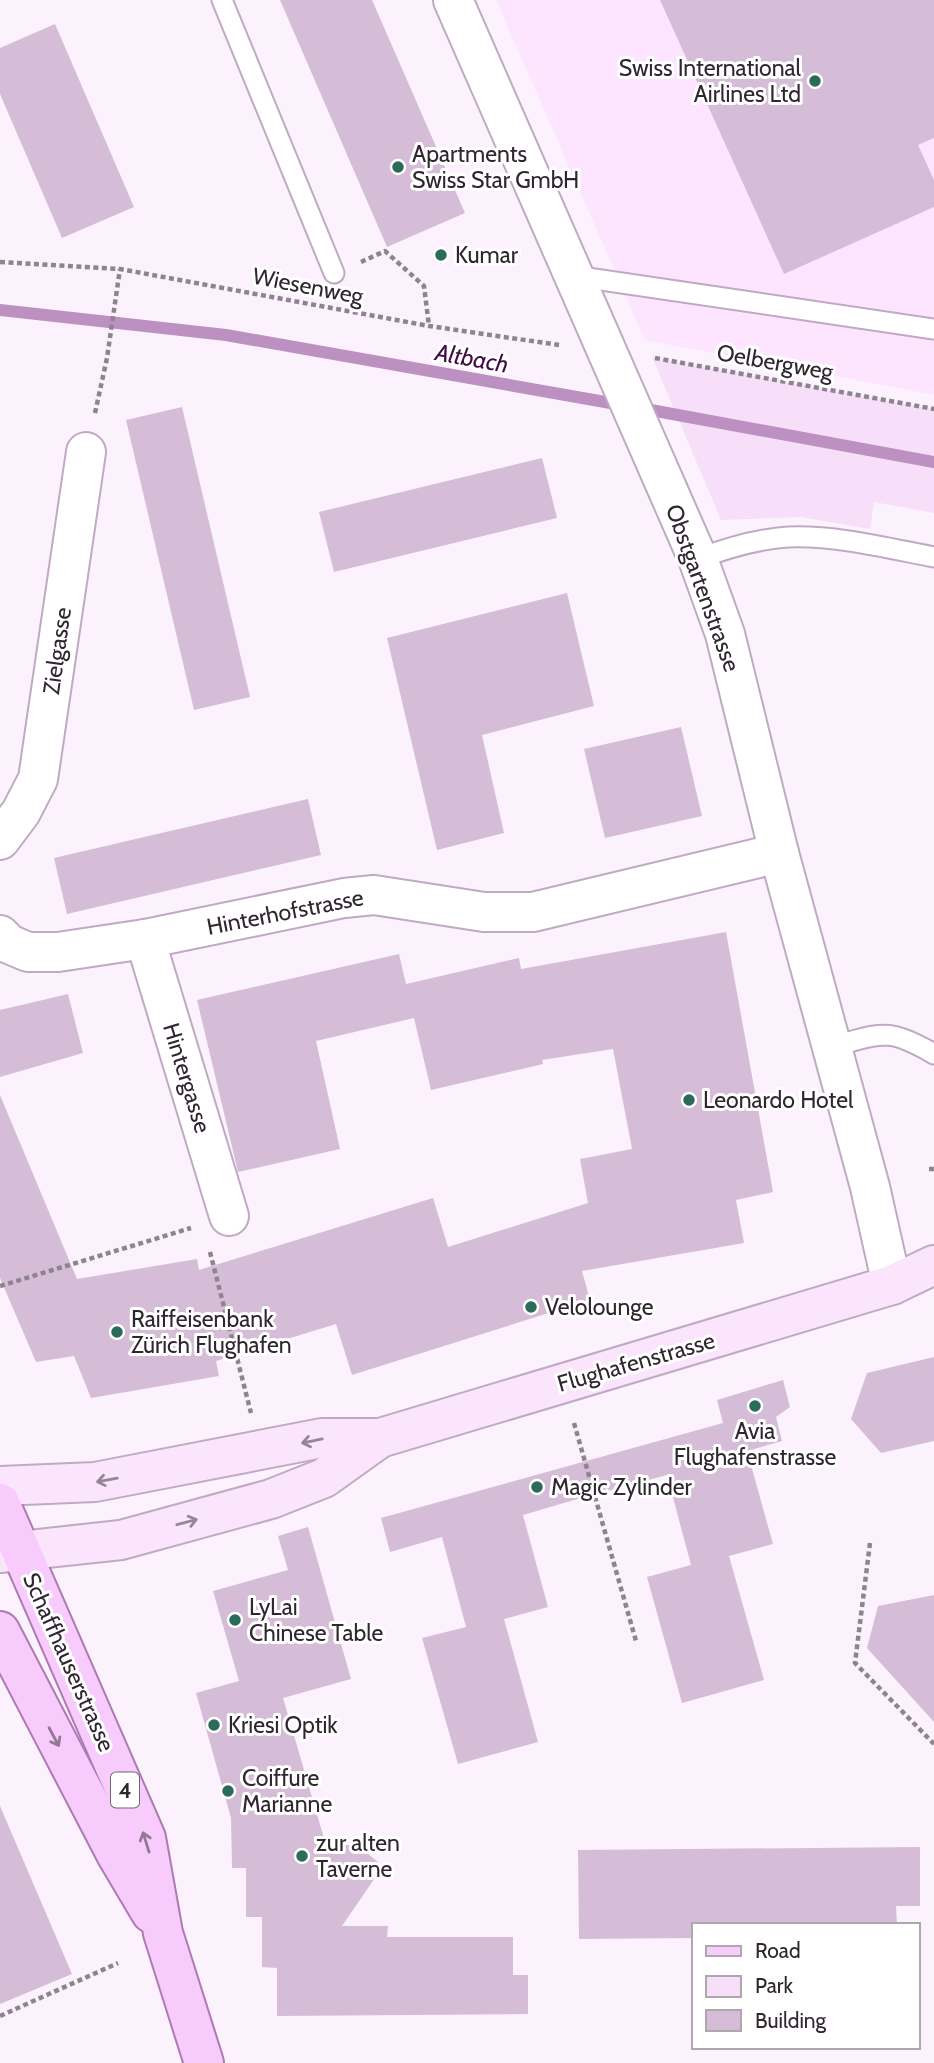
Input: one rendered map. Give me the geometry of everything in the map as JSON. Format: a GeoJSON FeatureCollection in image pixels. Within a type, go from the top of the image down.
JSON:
{"type":"FeatureCollection","features":[{"type":"Feature","properties":{"kind":"main road","name":"Flughafenstrasse"},"geometry":{"type":"LineString","coordinates":[[0,1486],[95,1482],[322,1438],[380,1438],[892,1285],[934,1265]]}},
{"type":"Feature","properties":{"kind":"main road","name":"Flughafenstrasse"},"geometry":{"type":"LineString","coordinates":[[892,1285],[934,1289]]}},
{"type":"Feature","properties":{"kind":"main road","name":"Flughafenstrasse"},"geometry":{"type":"LineString","coordinates":[[10,1552],[121,1540],[271,1499],[324,1478],[380,1438]]}},
{"type":"Feature","properties":{"kind":"main road","name":"Schaffhauserstrasse"},"geometry":{"type":"LineString","coordinates":[[0,1503],[10,1552],[146,1838],[163,1933],[204,2063]]}},
{"type":"Feature","properties":{"kind":"main road","name":"Schaffhauserstrasse"},"geometry":{"type":"LineString","coordinates":[[0,1631],[111,1843],[163,1933]]}},
{"type":"Feature","properties":{"kind":"street","name":"Obstgartenstrasse"},"geometry":{"type":"LineString","coordinates":[[453,0],[698,559],[725,634],[779,853],[864,1166],[892,1285]]}},
{"type":"Feature","properties":{"kind":"street","name":"Zielgasse"},"geometry":{"type":"LineString","coordinates":[[0,840],[21,812],[38,779],[86,452]]}},
{"type":"Feature","properties":{"kind":"street","name":"Hinterhofstrasse"},"geometry":{"type":"LineString","coordinates":[[0,935],[9,944],[28,952],[58,952],[145,939],[344,898],[374,895],[484,912],[533,912],[779,853]]}},
{"type":"Feature","properties":{"kind":"street","name":"Hintergasse"},"geometry":{"type":"LineString","coordinates":[[145,939],[216,1220]]}},
{"type":"Feature","properties":{"kind":"lane"},"geometry":{"type":"LineString","coordinates":[[222,0],[334,273]]}},
{"type":"Feature","properties":{"kind":"lane"},"geometry":{"type":"LineString","coordinates":[[573,275],[934,329]]}},
{"type":"Feature","properties":{"kind":"lane"},"geometry":{"type":"LineString","coordinates":[[698,559],[732,546],[789,537],[851,542],[934,556]]}},
{"type":"Feature","properties":{"kind":"lane"},"geometry":{"type":"LineString","coordinates":[[830,1047],[882,1034],[895,1034],[934,1054]]}},
{"type":"Feature","properties":{"kind":"path"},"geometry":{"type":"LineString","coordinates":[[334,273],[385,251],[424,286],[429,326]]}},
{"type":"Feature","properties":{"kind":"path","name":"Wiesenweg"},"geometry":{"type":"LineString","coordinates":[[0,261],[120,269],[613,361]]}},
{"type":"Feature","properties":{"kind":"path"},"geometry":{"type":"LineString","coordinates":[[86,452],[107,358],[120,269]]}},
{"type":"Feature","properties":{"kind":"path","name":"Oelbergweg"},"geometry":{"type":"LineString","coordinates":[[613,361],[652,357],[934,409]]}},
{"type":"Feature","properties":{"kind":"path"},"geometry":{"type":"LineString","coordinates":[[0,1286],[216,1220],[253,1419]]}},
{"type":"Feature","properties":{"kind":"path"},"geometry":{"type":"LineString","coordinates":[[574,1423],[636,1641]]}},
{"type":"Feature","properties":{"kind":"path"},"geometry":{"type":"LineString","coordinates":[[870,1543],[855,1662],[934,1744]]}},
{"type":"Feature","properties":{"kind":"path"},"geometry":{"type":"LineString","coordinates":[[0,2016],[118,1963]]}},
{"type":"Feature","properties":{"kind":"shaded area"},"geometry":{"type":"Polygon","coordinates":[[[496,0],[934,0],[934,395],[645,340],[496,0]]]}},
{"type":"Feature","properties":{"kind":"green space"},"geometry":{"type":"Polygon","coordinates":[[[652,357],[934,409],[934,513],[874,502],[870,529],[801,517],[721,520],[652,357]]]}},
{"type":"Feature","properties":{"kind":"building","name":"Apartments Swiss Star GmbH"},"geometry":{"type":"Polygon","coordinates":[[[280,0],[372,0],[465,213],[387,247],[280,0]]]}},
{"type":"Feature","properties":{"kind":"building","name":"Swiss International Airlines Ltd"},"geometry":{"type":"Polygon","coordinates":[[[660,0],[934,0],[934,138],[918,145],[934,180],[934,207],[784,274],[660,0]]]}},
{"type":"Feature","properties":{"kind":"building"},"geometry":{"type":"Polygon","coordinates":[[[55,24],[134,207],[62,238],[0,94],[0,48],[55,24]]]}},
{"type":"Feature","properties":{"kind":"building"},"geometry":{"type":"Polygon","coordinates":[[[182,407],[250,697],[194,710],[126,420],[182,407]]]}},
{"type":"Feature","properties":{"kind":"building"},"geometry":{"type":"Polygon","coordinates":[[[542,458],[557,518],[334,572],[319,512],[542,458]]]}},
{"type":"Feature","properties":{"kind":"building"},"geometry":{"type":"Polygon","coordinates":[[[567,593],[594,706],[482,735],[504,833],[437,850],[387,638],[567,593]]]}},
{"type":"Feature","properties":{"kind":"building"},"geometry":{"type":"Polygon","coordinates":[[[681,727],[702,816],[605,838],[584,749],[681,727]]]}},
{"type":"Feature","properties":{"kind":"building"},"geometry":{"type":"Polygon","coordinates":[[[308,799],[321,855],[67,914],[54,858],[308,799]]]}},
{"type":"Feature","properties":{"kind":"building"},"geometry":{"type":"Polygon","coordinates":[[[726,932],[773,1192],[736,1200],[744,1243],[582,1271],[590,1300],[352,1375],[336,1324],[216,1361],[219,1376],[91,1398],[74,1356],[36,1362],[0,1278],[0,1095],[77,1279],[197,1259],[199,1270],[433,1198],[448,1247],[588,1203],[580,1159],[632,1149],[613,1049],[542,1060],[543,1064],[431,1090],[414,1018],[316,1041],[340,1149],[238,1172],[197,1000],[399,954],[406,984],[519,958],[521,969],[726,932]]]}},
{"type":"Feature","properties":{"kind":"building"},"geometry":{"type":"Polygon","coordinates":[[[68,994],[83,1053],[0,1077],[0,1010],[68,994]]]}},
{"type":"Feature","properties":{"kind":"building"},"geometry":{"type":"Polygon","coordinates":[[[934,1357],[934,1441],[881,1453],[851,1419],[867,1373],[934,1357]]]}},
{"type":"Feature","properties":{"kind":"building"},"geometry":{"type":"Polygon","coordinates":[[[783,1380],[790,1407],[776,1417],[782,1441],[747,1451],[773,1544],[729,1556],[764,1680],[682,1703],[647,1577],[691,1565],[667,1475],[574,1500],[523,1515],[548,1607],[504,1619],[538,1742],[458,1764],[422,1638],[466,1627],[442,1537],[390,1552],[381,1518],[723,1423],[717,1400],[783,1380]]]}},
{"type":"Feature","properties":{"kind":"building"},"geometry":{"type":"Polygon","coordinates":[[[308,1527],[351,1679],[283,1698],[326,1845],[357,1845],[378,1862],[377,1875],[342,1926],[388,1926],[387,1937],[513,1937],[513,1975],[528,1975],[528,2014],[277,2016],[277,1968],[262,1967],[262,1917],[246,1917],[246,1868],[232,1868],[231,1818],[196,1693],[239,1681],[213,1591],[288,1570],[278,1536],[308,1527]]]}},
{"type":"Feature","properties":{"kind":"building"},"geometry":{"type":"Polygon","coordinates":[[[934,1595],[934,1722],[867,1648],[878,1606],[934,1595]]]}},
{"type":"Feature","properties":{"kind":"building"},"geometry":{"type":"Polygon","coordinates":[[[0,1806],[72,1974],[0,2004],[0,1806]]]}},
{"type":"Feature","properties":{"kind":"building"},"geometry":{"type":"Polygon","coordinates":[[[920,1847],[920,1906],[896,1906],[897,1923],[692,1923],[692,1938],[579,1939],[578,1850],[920,1847]]]}},
{"type":"Feature","properties":{"kind":"waterway","name":"Altbach"},"geometry":{"type":"LineString","coordinates":[[0,310],[226,335],[622,405]]}},
{"type":"Feature","properties":{"kind":"waterway","name":"Altbach"},"geometry":{"type":"LineString","coordinates":[[640,408],[934,462]]}},
{"type":"Feature","properties":{"kind":"place","name":"Swiss International Airlines Ltd"},"geometry":{"type":"Point","coordinates":[815,81]}},
{"type":"Feature","properties":{"kind":"place","name":"Apartments Swiss Star GmbH"},"geometry":{"type":"Point","coordinates":[398,167]}},
{"type":"Feature","properties":{"kind":"place","name":"Kumar"},"geometry":{"type":"Point","coordinates":[441,255]}},
{"type":"Feature","properties":{"kind":"place","name":"Leonardo Hotel"},"geometry":{"type":"Point","coordinates":[689,1100]}},
{"type":"Feature","properties":{"kind":"place","name":"Velolounge"},"geometry":{"type":"Point","coordinates":[531,1307]}},
{"type":"Feature","properties":{"kind":"place","name":"Raiffeisenbank Zürich Flughafen"},"geometry":{"type":"Point","coordinates":[117,1332]}},
{"type":"Feature","properties":{"kind":"place","name":"Avia Flughafenstrasse"},"geometry":{"type":"Point","coordinates":[755,1406]}},
{"type":"Feature","properties":{"kind":"place","name":"Magic Zylinder"},"geometry":{"type":"Point","coordinates":[537,1487]}},
{"type":"Feature","properties":{"kind":"place","name":"LyLai Chinese Table"},"geometry":{"type":"Point","coordinates":[235,1620]}},
{"type":"Feature","properties":{"kind":"place","name":"Kriesi Optik"},"geometry":{"type":"Point","coordinates":[214,1725]}},
{"type":"Feature","properties":{"kind":"place","name":"Coiffure Marianne"},"geometry":{"type":"Point","coordinates":[228,1791]}},
{"type":"Feature","properties":{"kind":"place","name":"zur alten Taverne"},"geometry":{"type":"Point","coordinates":[302,1856]}}]}
